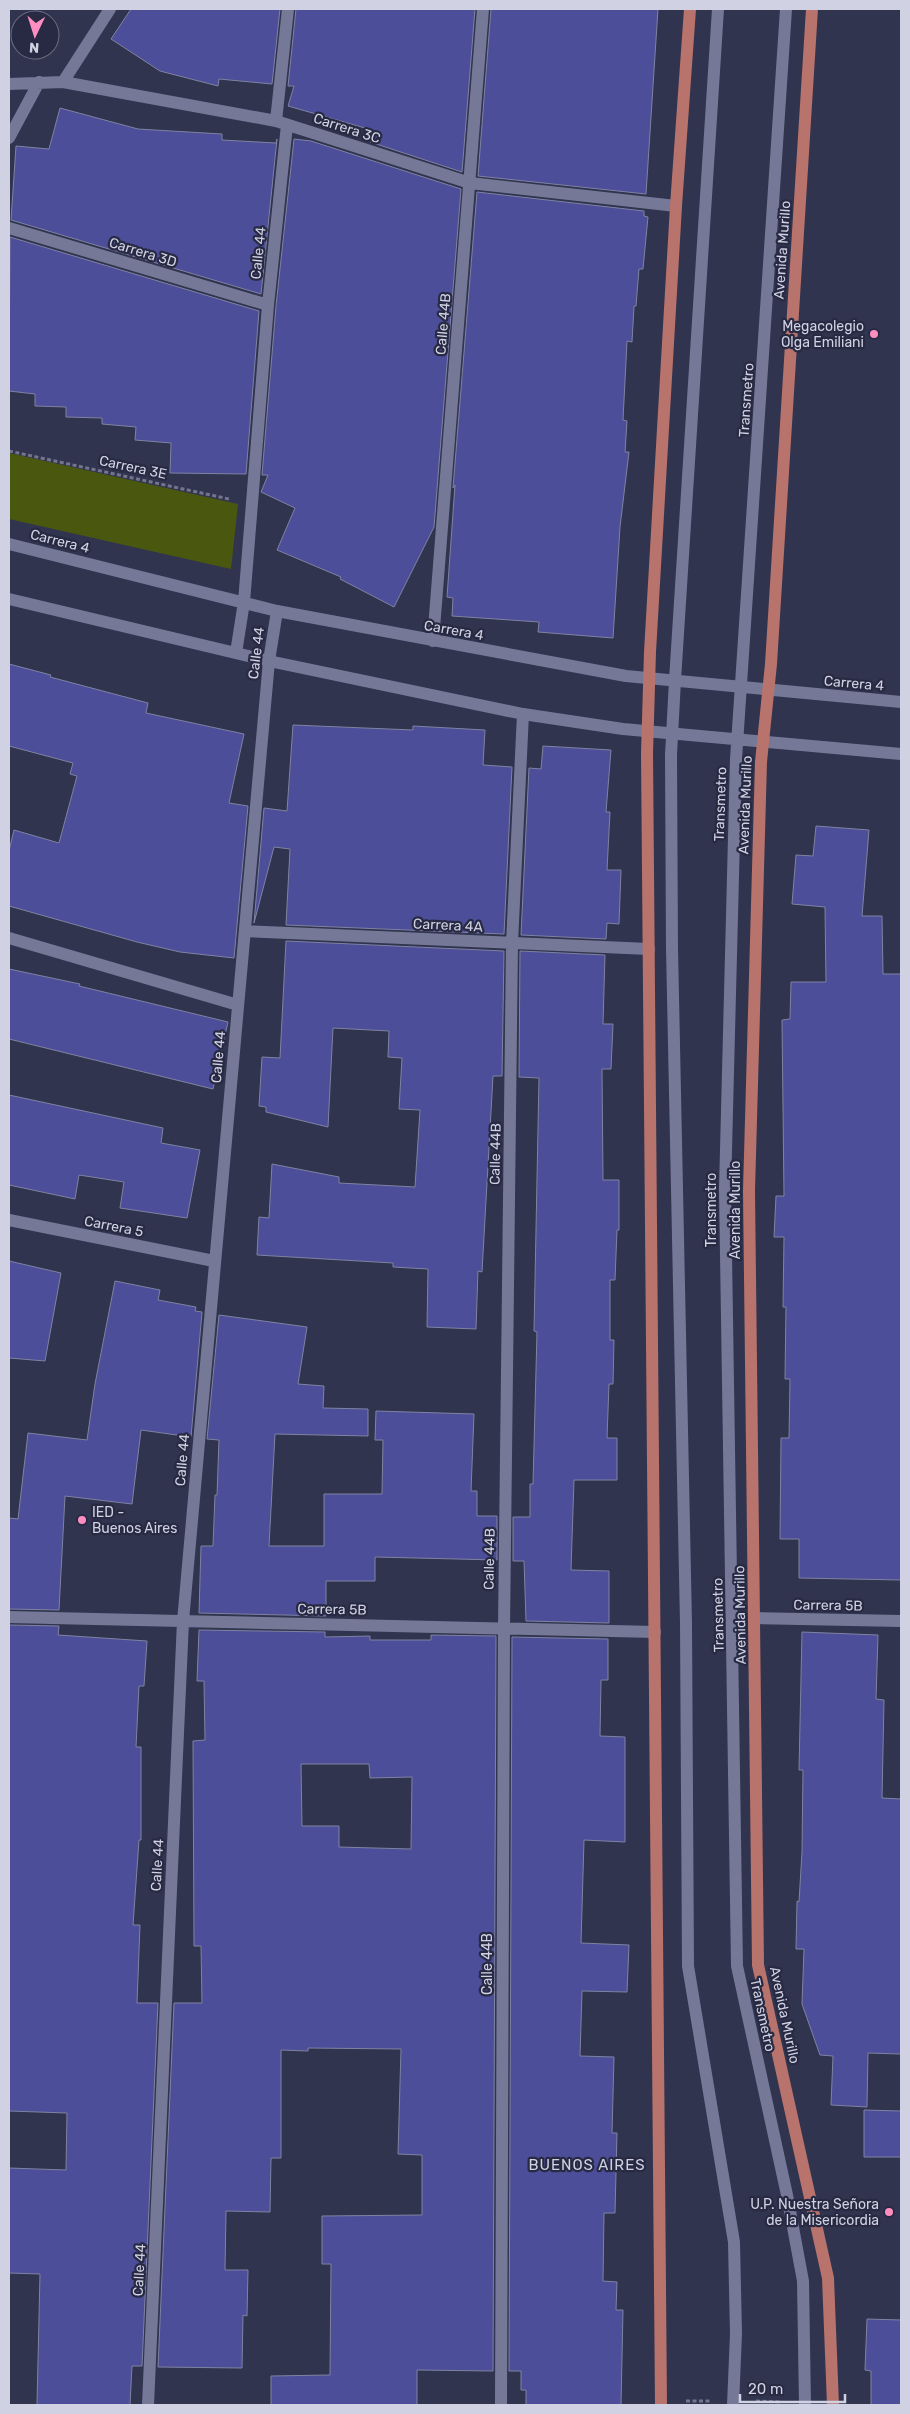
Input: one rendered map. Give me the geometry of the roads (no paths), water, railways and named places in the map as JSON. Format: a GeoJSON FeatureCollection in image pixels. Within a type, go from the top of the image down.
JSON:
{"type":"FeatureCollection","features":[{"type":"Feature","properties":{"kind":"main road"},"geometry":{"type":"LineString","coordinates":[[661,2405],[648,731],[649,678],[676,206],[690,9]]}},
{"type":"Feature","properties":{"kind":"main road","name":"Avenida Murillo"},"geometry":{"type":"LineString","coordinates":[[812,9],[769,689],[763,742],[749,1191],[758,1965],[828,2278],[833,2405]]}},
{"type":"Feature","properties":{"kind":"street"},"geometry":{"type":"LineString","coordinates":[[63,82],[110,9]]}},
{"type":"Feature","properties":{"kind":"street","name":"Calle 44"},"geometry":{"type":"LineString","coordinates":[[236,653],[244,602],[252,504],[268,305],[288,9]]}},
{"type":"Feature","properties":{"kind":"street","name":"Calle 44B"},"geometry":{"type":"LineString","coordinates":[[433,641],[483,9]]}},
{"type":"Feature","properties":{"kind":"street"},"geometry":{"type":"LineString","coordinates":[[718,9],[672,733],[672,958],[686,1613],[688,1966],[734,2242],[736,2334],[733,2405]]}},
{"type":"Feature","properties":{"kind":"street","name":"Transmetro"},"geometry":{"type":"LineString","coordinates":[[786,9],[738,738],[725,1190],[737,1966],[787,2195],[803,2281],[806,2405]]}},
{"type":"Feature","properties":{"kind":"street"},"geometry":{"type":"LineString","coordinates":[[9,138],[39,82]]}},
{"type":"Feature","properties":{"kind":"street","name":"Carrera 3C"},"geometry":{"type":"LineString","coordinates":[[9,84],[63,82],[281,123],[470,183],[676,206]]}},
{"type":"Feature","properties":{"kind":"street","name":"Carrera 3D"},"geometry":{"type":"LineString","coordinates":[[9,228],[268,305]]}},
{"type":"Feature","properties":{"kind":"street","name":"Carrera 4"},"geometry":{"type":"LineString","coordinates":[[9,544],[276,610],[626,676],[901,702]]}},
{"type":"Feature","properties":{"kind":"street"},"geometry":{"type":"LineString","coordinates":[[9,599],[270,661],[523,714],[648,731],[901,754]]}},
{"type":"Feature","properties":{"kind":"street","name":"Calle 44"},"geometry":{"type":"LineString","coordinates":[[148,2405],[183,1621],[214,1261],[276,610]]}},
{"type":"Feature","properties":{"kind":"street","name":"Calle 44B"},"geometry":{"type":"LineString","coordinates":[[501,2405],[504,1628],[512,943],[523,714]]}},
{"type":"Feature","properties":{"kind":"street","name":"Carrera 4A"},"geometry":{"type":"LineString","coordinates":[[245,931],[649,950]]}},
{"type":"Feature","properties":{"kind":"street"},"geometry":{"type":"LineString","coordinates":[[9,938],[238,1005]]}},
{"type":"Feature","properties":{"kind":"street","name":"Carrera 5"},"geometry":{"type":"LineString","coordinates":[[9,1220],[214,1261]]}},
{"type":"Feature","properties":{"kind":"street","name":"Carrera 5B"},"geometry":{"type":"LineString","coordinates":[[9,1617],[654,1632]]}},
{"type":"Feature","properties":{"kind":"street","name":"Carrera 5B"},"geometry":{"type":"LineString","coordinates":[[755,1618],[901,1621]]}},
{"type":"Feature","properties":{"kind":"place","name":"Megacolegio Olga Emiliani"},"geometry":{"type":"Point","coordinates":[874,334]}},
{"type":"Feature","properties":{"kind":"place","name":"IED - Buenos Aires"},"geometry":{"type":"Point","coordinates":[82,1520]}},
{"type":"Feature","properties":{"kind":"place","name":"U.P. Nuestra Señora de la Misericordia"},"geometry":{"type":"Point","coordinates":[889,2212]}},
{"type":"Feature","properties":{"kind":"district","name":"BUENOS AIRES"},"geometry":{"type":"Point","coordinates":[587,2165]}}]}
